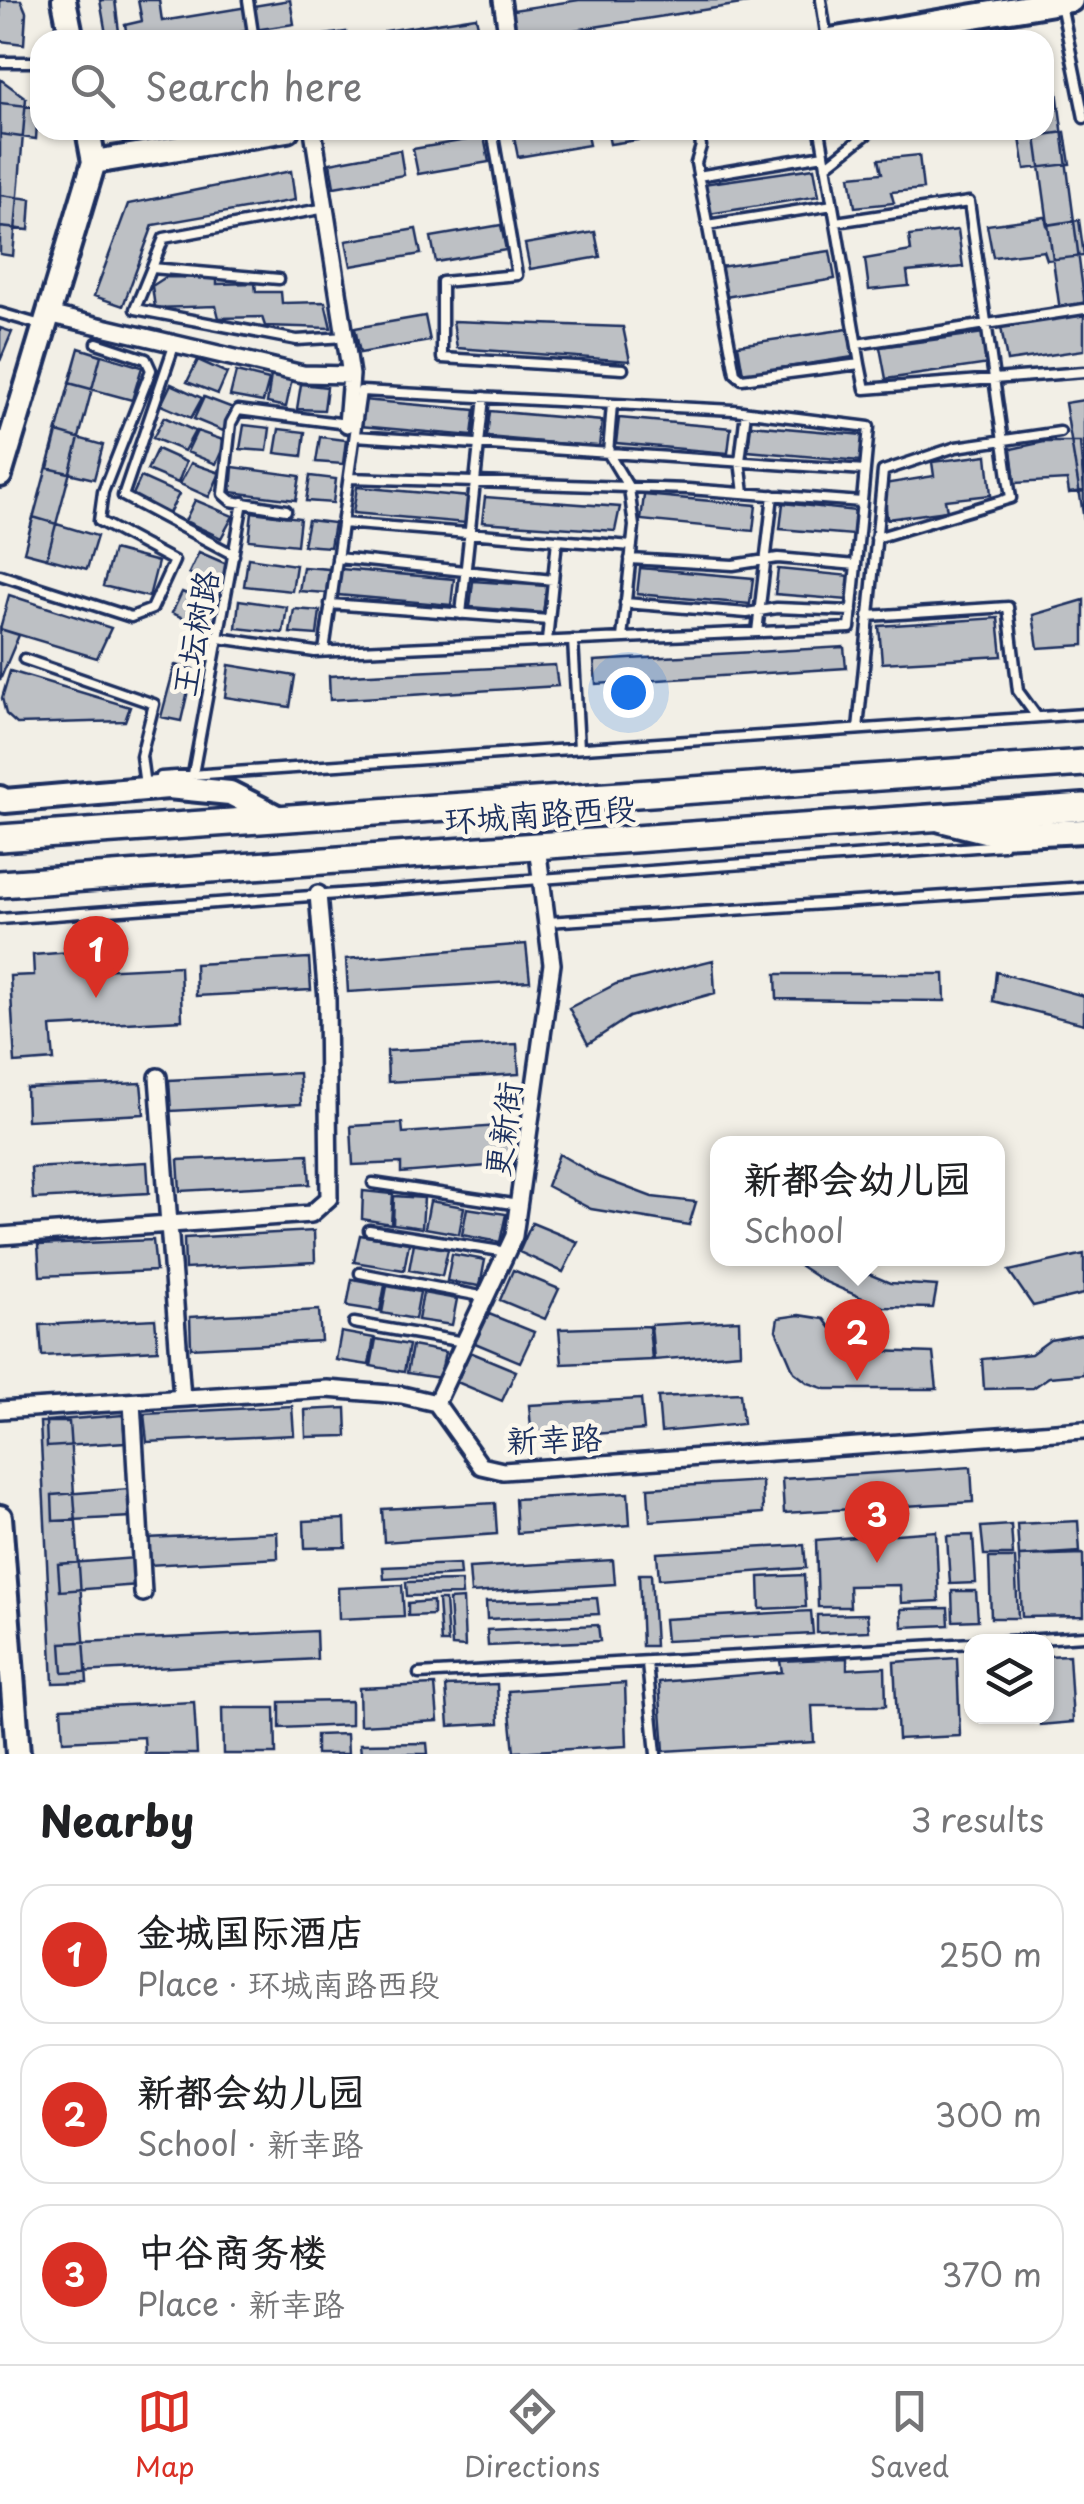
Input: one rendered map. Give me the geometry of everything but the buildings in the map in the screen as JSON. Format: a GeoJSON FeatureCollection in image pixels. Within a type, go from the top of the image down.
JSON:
{"type":"FeatureCollection","features":[{"type":"Feature","properties":{"kind":"main road","name":"环城南路西段"},"geometry":{"type":"LineString","coordinates":[[0,838],[1084,764]]}},
{"type":"Feature","properties":{"kind":"main road","name":"环城南路西段"},"geometry":{"type":"LineString","coordinates":[[0,884],[1084,807]]}},
{"type":"Feature","properties":{"kind":"street"},"geometry":{"type":"LineString","coordinates":[[64,0],[70,30]]}},
{"type":"Feature","properties":{"kind":"street"},"geometry":{"type":"LineString","coordinates":[[502,0],[506,30]]}},
{"type":"Feature","properties":{"kind":"street"},"geometry":{"type":"LineString","coordinates":[[942,30],[1064,1]]}},
{"type":"Feature","properties":{"kind":"street"},"geometry":{"type":"LineString","coordinates":[[0,475],[94,162],[90,140]]}},
{"type":"Feature","properties":{"kind":"street"},"geometry":{"type":"LineString","coordinates":[[94,162],[222,140]]}},
{"type":"Feature","properties":{"kind":"street"},"geometry":{"type":"LineString","coordinates":[[314,140],[351,375],[351,430]]}},
{"type":"Feature","properties":{"kind":"street"},"geometry":{"type":"LineString","coordinates":[[47,320],[304,374],[351,375]]}},
{"type":"Feature","properties":{"kind":"street"},"geometry":{"type":"LineString","coordinates":[[0,795],[5,802],[168,787],[230,793],[282,819]]}},
{"type":"Feature","properties":{"kind":"street"},"geometry":{"type":"LineString","coordinates":[[933,818],[1001,835],[1084,831]]}},
{"type":"Feature","properties":{"kind":"street","name":"更新街"},"geometry":{"type":"LineString","coordinates":[[436,1403],[507,1252],[519,1205],[552,964],[537,846]]}},
{"type":"Feature","properties":{"kind":"street"},"geometry":{"type":"LineString","coordinates":[[0,1236],[311,1214],[329,1198],[327,999],[318,894]]}},
{"type":"Feature","properties":{"kind":"street"},"geometry":{"type":"LineString","coordinates":[[158,1077],[182,1398]]}},
{"type":"Feature","properties":{"kind":"street"},"geometry":{"type":"LineString","coordinates":[[0,1410],[327,1388],[402,1394],[436,1403]]}},
{"type":"Feature","properties":{"kind":"street"},"geometry":{"type":"LineString","coordinates":[[132,1402],[143,1592]]}},
{"type":"Feature","properties":{"kind":"street","name":"新幸路"},"geometry":{"type":"LineString","coordinates":[[436,1403],[482,1466],[503,1471],[1084,1430]]}},
{"type":"Feature","properties":{"kind":"street"},"geometry":{"type":"LineString","coordinates":[[0,1518],[18,1754]]}},
{"type":"Feature","properties":{"kind":"lane"},"geometry":{"type":"LineString","coordinates":[[248,0],[252,30]]}},
{"type":"Feature","properties":{"kind":"lane"},"geometry":{"type":"LineString","coordinates":[[821,0],[827,30]]}},
{"type":"Feature","properties":{"kind":"lane"},"geometry":{"type":"LineString","coordinates":[[1064,1],[1084,118]]}},
{"type":"Feature","properties":{"kind":"lane"},"geometry":{"type":"LineString","coordinates":[[0,62],[30,62]]}},
{"type":"Feature","properties":{"kind":"lane"},"geometry":{"type":"LineString","coordinates":[[494,140],[516,276],[442,282],[442,358],[623,369]]}},
{"type":"Feature","properties":{"kind":"lane"},"geometry":{"type":"LineString","coordinates":[[698,140],[698,176],[735,373],[742,379],[860,364]]}},
{"type":"Feature","properties":{"kind":"lane"},"geometry":{"type":"LineString","coordinates":[[822,140],[865,389],[1084,372]]}},
{"type":"Feature","properties":{"kind":"lane"},"geometry":{"type":"LineString","coordinates":[[826,166],[859,140]]}},
{"type":"Feature","properties":{"kind":"lane"},"geometry":{"type":"LineString","coordinates":[[698,176],[824,154]]}},
{"type":"Feature","properties":{"kind":"lane"},"geometry":{"type":"LineString","coordinates":[[836,222],[969,202],[1011,498],[876,538]]}},
{"type":"Feature","properties":{"kind":"lane"},"geometry":{"type":"LineString","coordinates":[[707,225],[833,206]]}},
{"type":"Feature","properties":{"kind":"lane"},"geometry":{"type":"LineString","coordinates":[[326,208],[164,238],[135,309],[297,340],[346,338]]}},
{"type":"Feature","properties":{"kind":"lane"},"geometry":{"type":"LineString","coordinates":[[152,268],[279,279]]}},
{"type":"Feature","properties":{"kind":"lane"},"geometry":{"type":"LineString","coordinates":[[857,344],[1084,309]]}},
{"type":"Feature","properties":{"kind":"lane"},"geometry":{"type":"LineString","coordinates":[[0,313],[47,320]]}},
{"type":"Feature","properties":{"kind":"lane"},"geometry":{"type":"LineString","coordinates":[[0,574],[131,618],[152,609],[174,561],[99,521],[102,492],[150,370],[146,359],[96,344]]}},
{"type":"Feature","properties":{"kind":"lane"},"geometry":{"type":"LineString","coordinates":[[175,344],[123,496],[234,555]]}},
{"type":"Feature","properties":{"kind":"lane"},"geometry":{"type":"LineString","coordinates":[[218,638],[324,651],[850,628],[869,426],[746,412],[361,390],[351,430],[349,478],[324,651]]}},
{"type":"Feature","properties":{"kind":"lane"},"geometry":{"type":"LineString","coordinates":[[461,614],[484,397]]}},
{"type":"Feature","properties":{"kind":"lane"},"geometry":{"type":"LineString","coordinates":[[612,404],[608,453],[629,488],[632,546],[622,638]]}},
{"type":"Feature","properties":{"kind":"lane"},"geometry":{"type":"LineString","coordinates":[[286,510],[231,501],[222,494],[232,423],[238,410],[351,430],[479,444],[865,470]]}},
{"type":"Feature","properties":{"kind":"lane"},"geometry":{"type":"LineString","coordinates":[[744,493],[740,462],[746,412]]}},
{"type":"Feature","properties":{"kind":"lane"},"geometry":{"type":"LineString","coordinates":[[858,729],[883,471],[956,448],[1060,432]]}},
{"type":"Feature","properties":{"kind":"lane"},"geometry":{"type":"LineString","coordinates":[[349,478],[744,493],[862,502]]}},
{"type":"Feature","properties":{"kind":"lane"},"geometry":{"type":"LineString","coordinates":[[757,632],[772,496]]}},
{"type":"Feature","properties":{"kind":"lane","name":"王坛树路"},"geometry":{"type":"LineString","coordinates":[[193,774],[244,502]]}},
{"type":"Feature","properties":{"kind":"lane"},"geometry":{"type":"LineString","coordinates":[[342,524],[632,546]]}},
{"type":"Feature","properties":{"kind":"lane"},"geometry":{"type":"LineString","coordinates":[[548,641],[556,540]]}},
{"type":"Feature","properties":{"kind":"lane"},"geometry":{"type":"LineString","coordinates":[[337,558],[553,580]]}},
{"type":"Feature","properties":{"kind":"lane"},"geometry":{"type":"LineString","coordinates":[[630,559],[732,565],[765,560],[856,565]]}},
{"type":"Feature","properties":{"kind":"lane"},"geometry":{"type":"LineString","coordinates":[[626,603],[852,612]]}},
{"type":"Feature","properties":{"kind":"lane"},"geometry":{"type":"LineString","coordinates":[[330,604],[549,620]]}},
{"type":"Feature","properties":{"kind":"lane"},"geometry":{"type":"LineString","coordinates":[[868,616],[1008,607],[1018,692],[1037,717]]}},
{"type":"Feature","properties":{"kind":"lane"},"geometry":{"type":"LineString","coordinates":[[573,640],[579,748]]}},
{"type":"Feature","properties":{"kind":"lane"},"geometry":{"type":"LineString","coordinates":[[24,659],[154,704],[140,756],[144,778]]}},
{"type":"Feature","properties":{"kind":"lane"},"geometry":{"type":"LineString","coordinates":[[0,795],[193,774],[1084,714]]}},
{"type":"Feature","properties":{"kind":"lane"},"geometry":{"type":"LineString","coordinates":[[0,919],[1084,839]]}},
{"type":"Feature","properties":{"kind":"lane"},"geometry":{"type":"LineString","coordinates":[[547,922],[1084,887]]}},
{"type":"Feature","properties":{"kind":"lane"},"geometry":{"type":"LineString","coordinates":[[372,1183],[519,1205]]}},
{"type":"Feature","properties":{"kind":"lane"},"geometry":{"type":"LineString","coordinates":[[369,1230],[507,1252]]}},
{"type":"Feature","properties":{"kind":"lane"},"geometry":{"type":"LineString","coordinates":[[360,1273],[486,1297]]}},
{"type":"Feature","properties":{"kind":"lane"},"geometry":{"type":"LineString","coordinates":[[354,1324],[464,1342]]}},
{"type":"Feature","properties":{"kind":"lane"},"geometry":{"type":"LineString","coordinates":[[1054,1638],[1084,1636]]}},
{"type":"Feature","properties":{"kind":"lane"},"geometry":{"type":"LineString","coordinates":[[419,1674],[964,1643]]}},
{"type":"Feature","properties":{"kind":"lane"},"geometry":{"type":"LineString","coordinates":[[647,1663],[656,1754]]}},
{"type":"Feature","properties":{"kind":"place","name":"金城国际酒店"},"geometry":{"type":"Point","coordinates":[96,998]}},
{"type":"Feature","properties":{"kind":"place","name":"新都会幼儿园"},"geometry":{"type":"Point","coordinates":[857,1381]}},
{"type":"Feature","properties":{"kind":"place","name":"中谷商务楼"},"geometry":{"type":"Point","coordinates":[877,1563]}}]}
